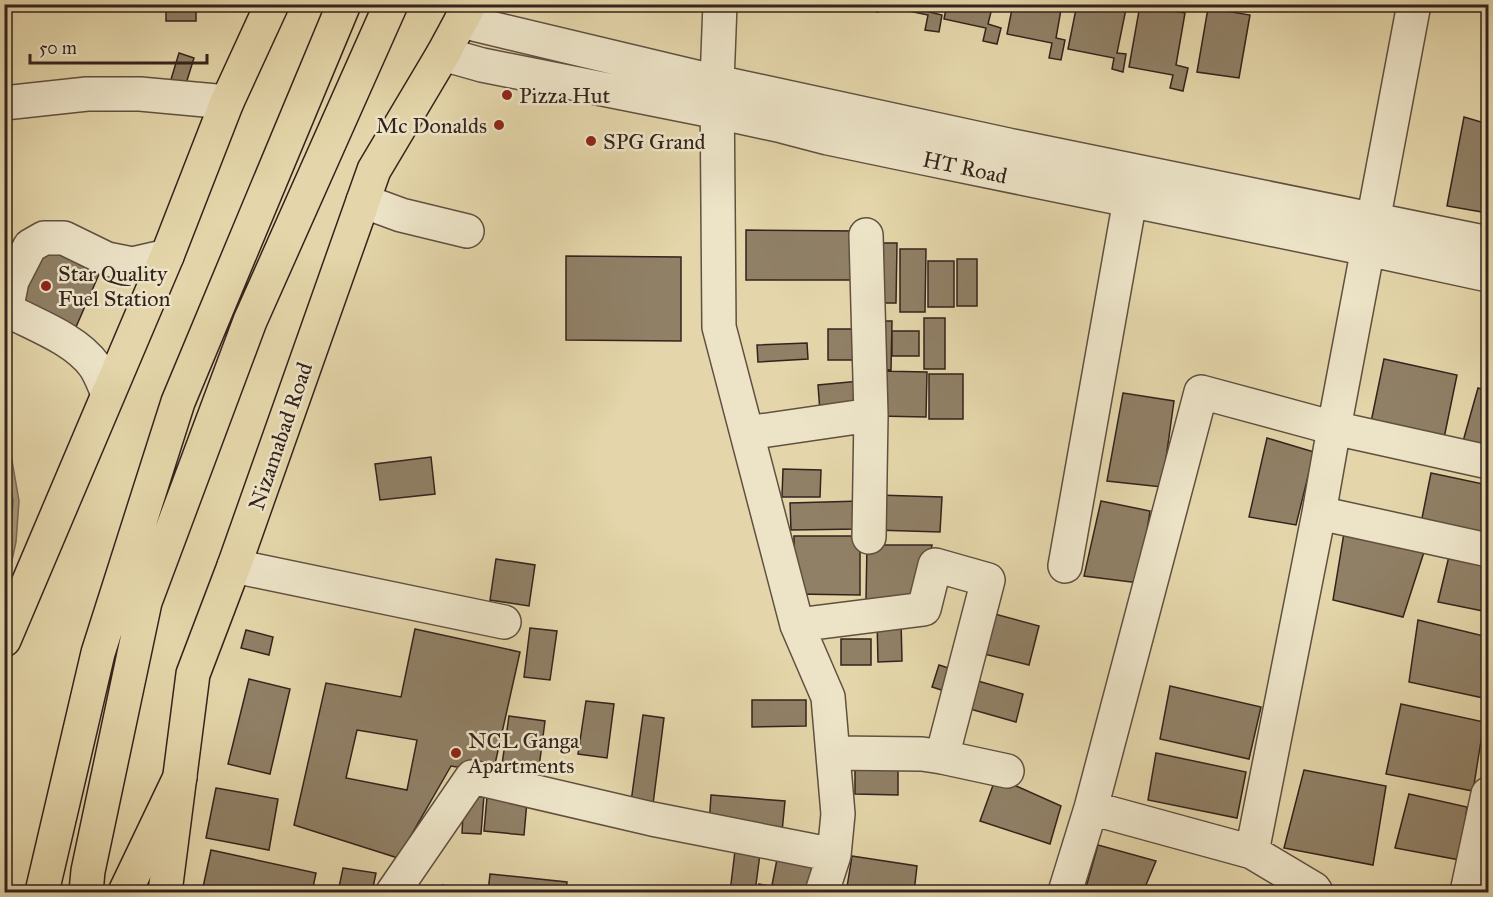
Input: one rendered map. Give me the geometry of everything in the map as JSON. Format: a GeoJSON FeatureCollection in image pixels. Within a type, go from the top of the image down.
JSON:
{"type":"FeatureCollection","features":[{"type":"Feature","properties":{"kind":"main road"},"geometry":{"type":"LineString","coordinates":[[4,640],[167,256],[227,102],[272,4]]}},
{"type":"Feature","properties":{"kind":"main road"},"geometry":{"type":"LineString","coordinates":[[42,892],[98,653],[178,402],[344,4]]}},
{"type":"Feature","properties":{"kind":"main road"},"geometry":{"type":"LineString","coordinates":[[86,892],[88,872],[145,602],[250,321],[391,4]]}},
{"type":"Feature","properties":{"kind":"main road","name":"Nizamabad Road"},"geometry":{"type":"LineString","coordinates":[[165,892],[193,674],[234,566],[374,170],[465,13]]}},
{"type":"Feature","properties":{"kind":"main road"},"geometry":{"type":"LineString","coordinates":[[125,892],[180,777]]}},
{"type":"Feature","properties":{"kind":"street"},"geometry":{"type":"LineString","coordinates":[[720,4],[719,327],[797,625],[828,697],[838,814],[834,855],[822,892]]}},
{"type":"Feature","properties":{"kind":"street"},"geometry":{"type":"LineString","coordinates":[[1252,852],[1319,513],[1414,4]]}},
{"type":"Feature","properties":{"kind":"street","name":"HT Road"},"geometry":{"type":"LineString","coordinates":[[465,13],[718,97],[782,126],[838,140],[1004,159],[1371,234],[1488,275]]}},
{"type":"Feature","properties":{"kind":"street","name":"HT Road"},"geometry":{"type":"LineString","coordinates":[[442,54],[482,65],[718,97]]}},
{"type":"Feature","properties":{"kind":"street"},"geometry":{"type":"LineString","coordinates":[[4,103],[87,94],[140,94],[227,102]]}},
{"type":"Feature","properties":{"kind":"street","name":"HT Road"},"geometry":{"type":"LineString","coordinates":[[1004,159],[1130,200],[1371,234],[1488,243]]}},
{"type":"Feature","properties":{"kind":"street"},"geometry":{"type":"LineString","coordinates":[[1065,566],[1130,200]]}},
{"type":"Feature","properties":{"kind":"street"},"geometry":{"type":"LineString","coordinates":[[363,201],[401,215],[467,231]]}},
{"type":"Feature","properties":{"kind":"street"},"geometry":{"type":"LineString","coordinates":[[866,235],[871,415],[869,537]]}},
{"type":"Feature","properties":{"kind":"street"},"geometry":{"type":"LineString","coordinates":[[108,394],[94,365],[71,343],[12,312],[8,301],[12,281],[30,246],[44,238],[64,238],[107,259],[132,264],[167,256]]}},
{"type":"Feature","properties":{"kind":"street"},"geometry":{"type":"LineString","coordinates":[[1065,892],[1091,808],[1201,392],[1334,428],[1488,462]]}},
{"type":"Feature","properties":{"kind":"street"},"geometry":{"type":"LineString","coordinates":[[747,433],[871,415]]}},
{"type":"Feature","properties":{"kind":"street"},"geometry":{"type":"LineString","coordinates":[[1319,513],[1488,550]]}},
{"type":"Feature","properties":{"kind":"street"},"geometry":{"type":"LineString","coordinates":[[797,625],[924,609],[935,565],[988,580],[942,757]]}},
{"type":"Feature","properties":{"kind":"street"},"geometry":{"type":"LineString","coordinates":[[234,566],[504,622]]}},
{"type":"Feature","properties":{"kind":"street"},"geometry":{"type":"LineString","coordinates":[[833,753],[922,754],[1007,771]]}},
{"type":"Feature","properties":{"kind":"street"},"geometry":{"type":"LineString","coordinates":[[393,892],[472,777],[652,819],[834,855]]}},
{"type":"Feature","properties":{"kind":"street"},"geometry":{"type":"LineString","coordinates":[[1467,892],[1488,794]]}},
{"type":"Feature","properties":{"kind":"street"},"geometry":{"type":"LineString","coordinates":[[1091,808],[1252,852],[1316,892]]}},
{"type":"Feature","properties":{"kind":"water"},"geometry":{"type":"Polygon","coordinates":[[[5,437],[10,449],[19,501],[16,542],[5,589],[5,437]]]}},
{"type":"Feature","properties":{"kind":"building"},"geometry":{"type":"Polygon","coordinates":[[[166,4],[196,4],[196,21],[166,21],[166,4]]]}},
{"type":"Feature","properties":{"kind":"building"},"geometry":{"type":"Polygon","coordinates":[[[841,4],[879,4],[878,12],[841,4]]]}},
{"type":"Feature","properties":{"kind":"building"},"geometry":{"type":"Polygon","coordinates":[[[889,4],[931,4],[929,12],[942,15],[939,32],[925,30],[928,15],[889,7],[889,4]]]}},
{"type":"Feature","properties":{"kind":"building"},"geometry":{"type":"Polygon","coordinates":[[[947,4],[993,4],[988,24],[1001,28],[997,44],[983,41],[986,28],[944,19],[947,4]]]}},
{"type":"Feature","properties":{"kind":"building"},"geometry":{"type":"Polygon","coordinates":[[[1013,4],[1062,4],[1056,38],[1065,40],[1061,60],[1049,58],[1052,43],[1007,34],[1013,4]]]}},
{"type":"Feature","properties":{"kind":"building"},"geometry":{"type":"Polygon","coordinates":[[[1077,4],[1127,4],[1117,53],[1126,54],[1123,72],[1112,69],[1114,58],[1068,49],[1077,4]]]}},
{"type":"Feature","properties":{"kind":"building"},"geometry":{"type":"Polygon","coordinates":[[[1140,5],[1185,13],[1176,65],[1188,68],[1183,91],[1170,88],[1173,75],[1129,67],[1140,5]]]}},
{"type":"Feature","properties":{"kind":"building"},"geometry":{"type":"Polygon","coordinates":[[[1208,8],[1250,15],[1239,78],[1197,72],[1208,8]]]}},
{"type":"Feature","properties":{"kind":"building"},"geometry":{"type":"Polygon","coordinates":[[[179,53],[194,58],[184,90],[169,86],[179,53]]]}},
{"type":"Feature","properties":{"kind":"building"},"geometry":{"type":"Polygon","coordinates":[[[1464,117],[1488,124],[1488,213],[1447,206],[1464,117]]]}},
{"type":"Feature","properties":{"kind":"building"},"geometry":{"type":"Polygon","coordinates":[[[746,230],[858,231],[857,280],[746,280],[746,230]]]}},
{"type":"Feature","properties":{"kind":"building"},"geometry":{"type":"Polygon","coordinates":[[[874,243],[897,243],[896,303],[874,303],[874,243]]]}},
{"type":"Feature","properties":{"kind":"building"},"geometry":{"type":"Polygon","coordinates":[[[41,247],[100,272],[76,327],[17,301],[41,247]]]}},
{"type":"Feature","properties":{"kind":"building"},"geometry":{"type":"Polygon","coordinates":[[[900,249],[926,249],[925,312],[900,312],[900,249]]]}},
{"type":"Feature","properties":{"kind":"building"},"geometry":{"type":"Polygon","coordinates":[[[566,256],[681,257],[681,341],[566,340],[566,256]]]}},
{"type":"Feature","properties":{"kind":"building"},"geometry":{"type":"Polygon","coordinates":[[[957,259],[977,259],[977,306],[957,306],[957,259]]]}},
{"type":"Feature","properties":{"kind":"building"},"geometry":{"type":"Polygon","coordinates":[[[928,261],[954,261],[954,307],[928,307],[928,261]]]}},
{"type":"Feature","properties":{"kind":"building"},"geometry":{"type":"Polygon","coordinates":[[[924,318],[945,318],[945,369],[924,369],[924,318]]]}},
{"type":"Feature","properties":{"kind":"building"},"geometry":{"type":"Polygon","coordinates":[[[874,321],[892,321],[891,370],[872,369],[874,321]]]}},
{"type":"Feature","properties":{"kind":"building"},"geometry":{"type":"Polygon","coordinates":[[[828,329],[860,329],[860,360],[828,360],[828,329]]]}},
{"type":"Feature","properties":{"kind":"building"},"geometry":{"type":"Polygon","coordinates":[[[892,331],[919,331],[919,356],[892,356],[892,331]]]}},
{"type":"Feature","properties":{"kind":"building"},"geometry":{"type":"Polygon","coordinates":[[[807,343],[808,359],[758,362],[757,345],[807,343]]]}},
{"type":"Feature","properties":{"kind":"building"},"geometry":{"type":"Polygon","coordinates":[[[1384,359],[1457,375],[1444,438],[1371,422],[1384,359]]]}},
{"type":"Feature","properties":{"kind":"building"},"geometry":{"type":"Polygon","coordinates":[[[878,371],[927,372],[926,417],[877,416],[878,371]]]}},
{"type":"Feature","properties":{"kind":"building"},"geometry":{"type":"Polygon","coordinates":[[[929,374],[963,374],[963,419],[929,419],[929,374]]]}},
{"type":"Feature","properties":{"kind":"building"},"geometry":{"type":"Polygon","coordinates":[[[860,381],[862,407],[820,412],[818,385],[860,381]]]}},
{"type":"Feature","properties":{"kind":"building"},"geometry":{"type":"Polygon","coordinates":[[[1478,388],[1488,391],[1488,450],[1462,445],[1478,388]]]}},
{"type":"Feature","properties":{"kind":"building"},"geometry":{"type":"Polygon","coordinates":[[[1123,393],[1174,401],[1162,487],[1107,481],[1123,393]]]}},
{"type":"Feature","properties":{"kind":"building"},"geometry":{"type":"Polygon","coordinates":[[[1267,438],[1314,452],[1296,525],[1249,517],[1267,438]]]}},
{"type":"Feature","properties":{"kind":"building"},"geometry":{"type":"Polygon","coordinates":[[[431,457],[435,494],[380,500],[375,464],[431,457]]]}},
{"type":"Feature","properties":{"kind":"building"},"geometry":{"type":"Polygon","coordinates":[[[783,469],[821,470],[820,497],[782,497],[783,469]]]}},
{"type":"Feature","properties":{"kind":"building"},"geometry":{"type":"Polygon","coordinates":[[[1431,473],[1488,485],[1488,542],[1420,528],[1431,473]]]}},
{"type":"Feature","properties":{"kind":"building"},"geometry":{"type":"Polygon","coordinates":[[[877,495],[942,497],[940,532],[875,530],[877,495]]]}},
{"type":"Feature","properties":{"kind":"building"},"geometry":{"type":"Polygon","coordinates":[[[860,501],[860,529],[791,530],[790,503],[860,501]]]}},
{"type":"Feature","properties":{"kind":"building"},"geometry":{"type":"Polygon","coordinates":[[[1101,501],[1150,511],[1139,583],[1084,576],[1101,501]]]}},
{"type":"Feature","properties":{"kind":"building"},"geometry":{"type":"Polygon","coordinates":[[[1344,533],[1424,552],[1403,617],[1333,600],[1344,533]]]}},
{"type":"Feature","properties":{"kind":"building"},"geometry":{"type":"Polygon","coordinates":[[[794,536],[860,536],[860,595],[794,594],[794,536]]]}},
{"type":"Feature","properties":{"kind":"building"},"geometry":{"type":"Polygon","coordinates":[[[867,545],[932,545],[921,600],[866,599],[867,545]]]}},
{"type":"Feature","properties":{"kind":"building"},"geometry":{"type":"Polygon","coordinates":[[[1450,552],[1488,562],[1488,612],[1438,602],[1450,552]]]}},
{"type":"Feature","properties":{"kind":"building"},"geometry":{"type":"Polygon","coordinates":[[[496,559],[535,565],[529,606],[490,600],[496,559]]]}},
{"type":"Feature","properties":{"kind":"building"},"geometry":{"type":"Polygon","coordinates":[[[991,613],[1039,626],[1029,665],[980,653],[991,613]]]}},
{"type":"Feature","properties":{"kind":"building"},"geometry":{"type":"Polygon","coordinates":[[[877,620],[901,620],[902,661],[878,662],[877,620]]]}},
{"type":"Feature","properties":{"kind":"building"},"geometry":{"type":"Polygon","coordinates":[[[1418,620],[1488,637],[1488,699],[1409,682],[1418,620]]]}},
{"type":"Feature","properties":{"kind":"building"},"geometry":{"type":"Polygon","coordinates":[[[530,628],[557,631],[550,680],[524,677],[530,628]]]}},
{"type":"Feature","properties":{"kind":"building","name":"NCL Ganga Apartments"},"geometry":{"type":"Polygon","coordinates":[[[415,629],[520,652],[493,773],[451,766],[398,858],[294,825],[326,683],[401,697],[415,629]],[[357,730],[346,778],[407,790],[417,740],[357,730]]]}},
{"type":"Feature","properties":{"kind":"building"},"geometry":{"type":"Polygon","coordinates":[[[246,630],[273,637],[269,655],[241,648],[246,630]]]}},
{"type":"Feature","properties":{"kind":"building"},"geometry":{"type":"Polygon","coordinates":[[[841,639],[871,639],[871,665],[841,665],[841,639]]]}},
{"type":"Feature","properties":{"kind":"building"},"geometry":{"type":"Polygon","coordinates":[[[939,665],[961,672],[954,694],[932,687],[939,665]]]}},
{"type":"Feature","properties":{"kind":"building"},"geometry":{"type":"Polygon","coordinates":[[[249,679],[290,689],[270,774],[228,764],[249,679]]]}},
{"type":"Feature","properties":{"kind":"building"},"geometry":{"type":"Polygon","coordinates":[[[971,679],[1023,694],[1016,722],[963,707],[971,679]]]}},
{"type":"Feature","properties":{"kind":"building"},"geometry":{"type":"Polygon","coordinates":[[[1170,686],[1261,707],[1249,759],[1160,739],[1170,686]]]}},
{"type":"Feature","properties":{"kind":"building"},"geometry":{"type":"Polygon","coordinates":[[[752,700],[806,700],[806,726],[752,727],[752,700]]]}},
{"type":"Feature","properties":{"kind":"building"},"geometry":{"type":"Polygon","coordinates":[[[586,701],[614,704],[607,758],[578,754],[586,701]]]}},
{"type":"Feature","properties":{"kind":"building"},"geometry":{"type":"Polygon","coordinates":[[[1401,704],[1484,722],[1473,791],[1386,774],[1401,704]]]}},
{"type":"Feature","properties":{"kind":"building"},"geometry":{"type":"Polygon","coordinates":[[[643,715],[664,718],[652,812],[630,809],[643,715]]]}},
{"type":"Feature","properties":{"kind":"building"},"geometry":{"type":"Polygon","coordinates":[[[509,716],[545,721],[538,775],[501,771],[509,716]]]}},
{"type":"Feature","properties":{"kind":"building"},"geometry":{"type":"Polygon","coordinates":[[[1156,753],[1246,772],[1237,818],[1148,800],[1156,753]]]}},
{"type":"Feature","properties":{"kind":"building"},"geometry":{"type":"Polygon","coordinates":[[[855,768],[898,769],[898,795],[855,794],[855,768]]]}},
{"type":"Feature","properties":{"kind":"building"},"geometry":{"type":"Polygon","coordinates":[[[1304,770],[1386,786],[1373,865],[1284,848],[1304,770]]]}},
{"type":"Feature","properties":{"kind":"building"},"geometry":{"type":"Polygon","coordinates":[[[996,777],[1061,806],[1050,844],[980,821],[996,777]]]}},
{"type":"Feature","properties":{"kind":"building"},"geometry":{"type":"Polygon","coordinates":[[[216,788],[278,799],[269,850],[206,838],[216,788]]]}},
{"type":"Feature","properties":{"kind":"building"},"geometry":{"type":"Polygon","coordinates":[[[464,794],[484,795],[481,834],[462,833],[464,794]]]}},
{"type":"Feature","properties":{"kind":"building"},"geometry":{"type":"Polygon","coordinates":[[[1409,794],[1467,807],[1460,860],[1395,848],[1409,794]]]}},
{"type":"Feature","properties":{"kind":"building"},"geometry":{"type":"Polygon","coordinates":[[[711,795],[785,801],[782,832],[709,826],[711,795]]]}},
{"type":"Feature","properties":{"kind":"building"},"geometry":{"type":"Polygon","coordinates":[[[487,797],[527,801],[524,835],[484,831],[487,797]]]}},
{"type":"Feature","properties":{"kind":"building"},"geometry":{"type":"Polygon","coordinates":[[[1098,845],[1156,861],[1143,892],[1085,891],[1098,845]]]}},
{"type":"Feature","properties":{"kind":"building"},"geometry":{"type":"Polygon","coordinates":[[[211,850],[316,873],[312,892],[202,892],[211,850]]]}},
{"type":"Feature","properties":{"kind":"building"},"geometry":{"type":"Polygon","coordinates":[[[735,851],[760,854],[755,892],[730,892],[735,851]]]}},
{"type":"Feature","properties":{"kind":"building"},"geometry":{"type":"Polygon","coordinates":[[[778,854],[818,861],[813,892],[772,885],[778,854]]]}},
{"type":"Feature","properties":{"kind":"building"},"geometry":{"type":"Polygon","coordinates":[[[852,856],[917,866],[914,892],[883,892],[847,887],[852,856]]]}},
{"type":"Feature","properties":{"kind":"building"},"geometry":{"type":"Polygon","coordinates":[[[343,868],[376,873],[372,892],[338,892],[343,868]]]}},
{"type":"Feature","properties":{"kind":"building"},"geometry":{"type":"Polygon","coordinates":[[[490,874],[567,882],[566,892],[488,892],[490,874]]]}},
{"type":"Feature","properties":{"kind":"building"},"geometry":{"type":"Polygon","coordinates":[[[759,884],[803,892],[758,892],[759,884]]]}},
{"type":"Feature","properties":{"kind":"building"},"geometry":{"type":"Polygon","coordinates":[[[442,885],[468,890],[467,892],[440,892],[442,885]]]}},
{"type":"Feature","properties":{"kind":"place","name":"Pizza Hut"},"geometry":{"type":"Point","coordinates":[507,95]}},
{"type":"Feature","properties":{"kind":"place","name":"Mc Donalds"},"geometry":{"type":"Point","coordinates":[499,125]}},
{"type":"Feature","properties":{"kind":"place","name":"SPG Grand"},"geometry":{"type":"Point","coordinates":[591,141]}},
{"type":"Feature","properties":{"kind":"place","name":"Star Quality Fuel Station"},"geometry":{"type":"Point","coordinates":[46,286]}},
{"type":"Feature","properties":{"kind":"place","name":"NCL Ganga Apartments"},"geometry":{"type":"Point","coordinates":[456,753]}}]}
